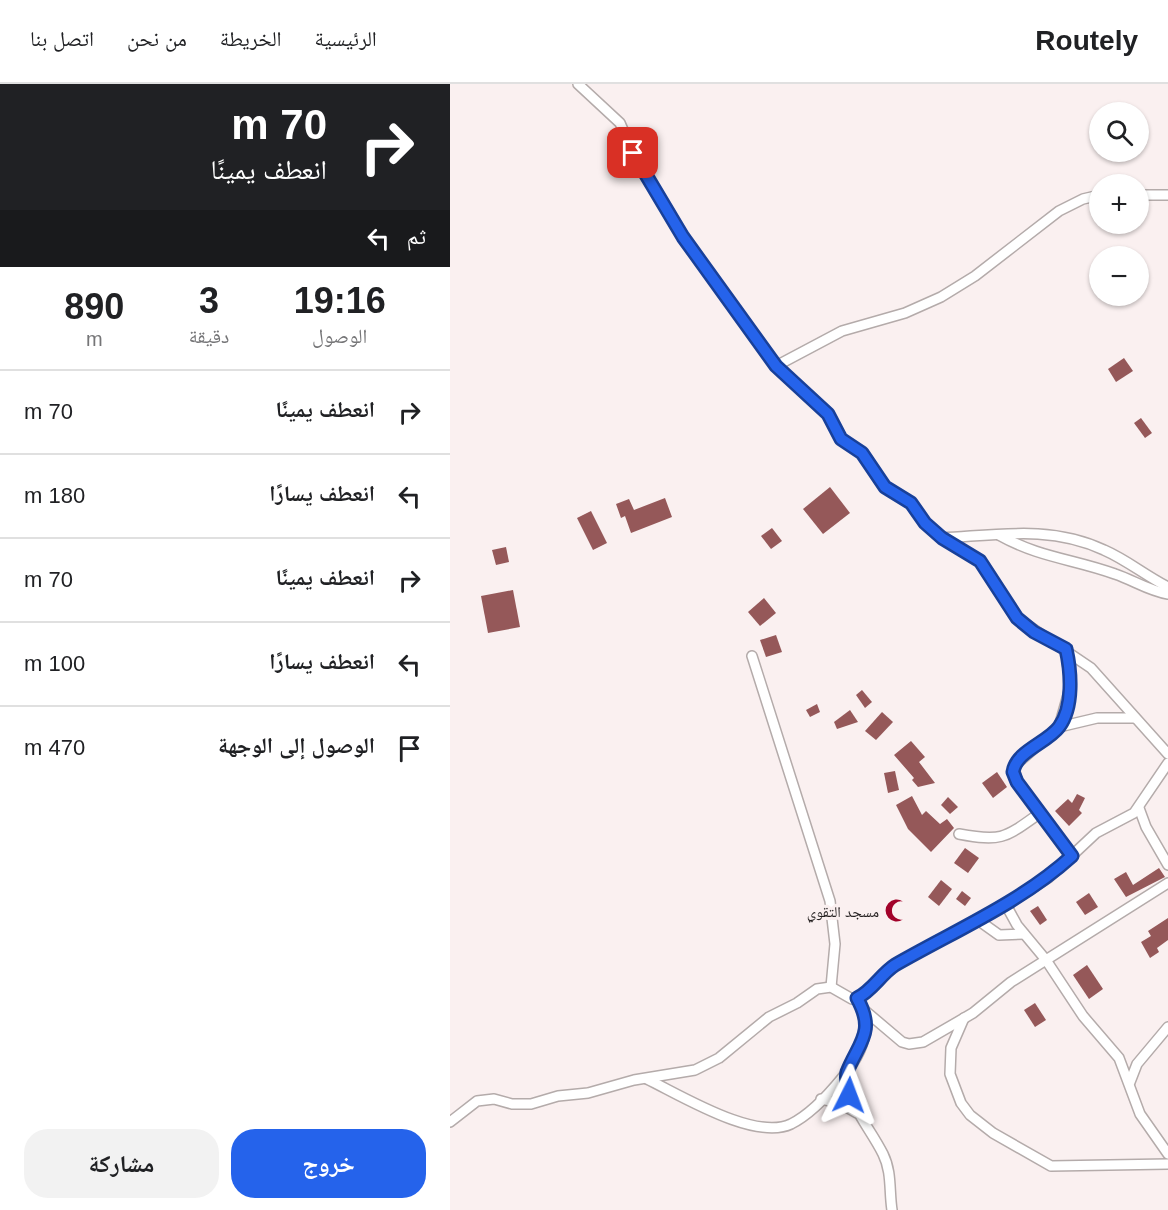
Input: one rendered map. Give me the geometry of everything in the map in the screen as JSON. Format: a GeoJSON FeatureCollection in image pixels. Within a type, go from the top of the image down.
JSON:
{"type":"FeatureCollection","features":[{"type":"Feature","properties":{"kind":"street"},"geometry":{"type":"LineString","coordinates":[[579,84],[620,123],[633,153],[683,237],[776,366],[828,414],[841,439],[862,453],[885,487],[911,503],[925,523],[942,538],[980,561],[990,573],[1005,604],[1025,625],[1066,649],[1100,677],[1168,754]]}},
{"type":"Feature","properties":{"kind":"street"},"geometry":{"type":"LineString","coordinates":[[1149,195],[1168,195]]}},
{"type":"Feature","properties":{"kind":"street"},"geometry":{"type":"LineString","coordinates":[[776,366],[842,331],[905,313],[941,297],[975,276],[1059,211],[1089,198]]}},
{"type":"Feature","properties":{"kind":"street"},"geometry":{"type":"LineString","coordinates":[[942,538],[1040,532],[1079,540],[1119,557],[1168,587]]}},
{"type":"Feature","properties":{"kind":"street"},"geometry":{"type":"LineString","coordinates":[[999,534],[1042,555],[1108,571],[1168,594]]}},
{"type":"Feature","properties":{"kind":"street"},"geometry":{"type":"LineString","coordinates":[[1059,727],[1070,688],[1066,649]]}},
{"type":"Feature","properties":{"kind":"street"},"geometry":{"type":"LineString","coordinates":[[752,656],[830,901],[834,944],[831,987]]}},
{"type":"Feature","properties":{"kind":"street"},"geometry":{"type":"LineString","coordinates":[[1072,856],[1014,777],[1014,766],[1059,727],[1097,718],[1135,718]]}},
{"type":"Feature","properties":{"kind":"street"},"geometry":{"type":"LineString","coordinates":[[450,1122],[477,1101],[494,1099],[512,1104],[531,1104],[558,1096],[588,1093],[645,1078],[682,1074],[708,1065],[730,1050],[769,1017],[797,1003],[817,989],[831,987],[847,997],[857,998],[893,966],[1006,905],[1047,878],[1096,833],[1128,817],[1139,808],[1168,763]]}},
{"type":"Feature","properties":{"kind":"street"},"geometry":{"type":"LineString","coordinates":[[1139,808],[1146,827],[1168,865]]}},
{"type":"Feature","properties":{"kind":"street"},"geometry":{"type":"LineString","coordinates":[[959,834],[987,839],[1002,837],[1040,813]]}},
{"type":"Feature","properties":{"kind":"street"},"geometry":{"type":"LineString","coordinates":[[857,998],[863,1009],[891,1035],[909,1044],[923,1042],[981,1007],[1011,981],[1168,883]]}},
{"type":"Feature","properties":{"kind":"street"},"geometry":{"type":"LineString","coordinates":[[1006,905],[1083,1016],[1119,1058],[1130,1082],[1140,1114],[1168,1154]]}},
{"type":"Feature","properties":{"kind":"street"},"geometry":{"type":"LineString","coordinates":[[978,920],[999,934],[1024,934]]}},
{"type":"Feature","properties":{"kind":"street"},"geometry":{"type":"LineString","coordinates":[[645,1078],[741,1123],[766,1129],[791,1124],[821,1099],[846,1073],[866,1033],[863,1009]]}},
{"type":"Feature","properties":{"kind":"street"},"geometry":{"type":"LineString","coordinates":[[964,1018],[951,1048],[950,1074],[961,1103],[970,1115],[993,1133],[1051,1166],[1168,1164]]}},
{"type":"Feature","properties":{"kind":"street"},"geometry":{"type":"LineString","coordinates":[[1130,1082],[1137,1065],[1168,1027]]}},
{"type":"Feature","properties":{"kind":"street"},"geometry":{"type":"LineString","coordinates":[[846,1073],[849,1095],[884,1156],[889,1170],[892,1210]]}},
{"type":"Feature","properties":{"kind":"street"},"geometry":{"type":"LineString","coordinates":[[821,1099],[841,1104],[859,1115]]}},
{"type":"Feature","properties":{"kind":"building"},"geometry":{"type":"Polygon","coordinates":[[[1124,358],[1133,371],[1116,382],[1108,369],[1124,358]]]}},
{"type":"Feature","properties":{"kind":"building"},"geometry":{"type":"Polygon","coordinates":[[[1141,418],[1152,433],[1145,438],[1134,423],[1141,418]]]}},
{"type":"Feature","properties":{"kind":"building"},"geometry":{"type":"Polygon","coordinates":[[[830,487],[850,513],[823,534],[803,509],[830,487]]]}},
{"type":"Feature","properties":{"kind":"building"},"geometry":{"type":"Polygon","coordinates":[[[665,498],[672,517],[631,533],[625,516],[621,518],[616,504],[629,499],[634,510],[665,498]]]}},
{"type":"Feature","properties":{"kind":"building"},"geometry":{"type":"Polygon","coordinates":[[[591,511],[607,543],[593,550],[577,518],[591,511]]]}},
{"type":"Feature","properties":{"kind":"building"},"geometry":{"type":"Polygon","coordinates":[[[772,528],[782,541],[771,549],[761,536],[772,528]]]}},
{"type":"Feature","properties":{"kind":"building"},"geometry":{"type":"Polygon","coordinates":[[[506,547],[509,562],[496,565],[492,550],[506,547]]]}},
{"type":"Feature","properties":{"kind":"building"},"geometry":{"type":"Polygon","coordinates":[[[513,590],[520,627],[488,633],[481,596],[513,590]]]}},
{"type":"Feature","properties":{"kind":"building"},"geometry":{"type":"Polygon","coordinates":[[[764,598],[776,613],[760,626],[748,612],[764,598]]]}},
{"type":"Feature","properties":{"kind":"building"},"geometry":{"type":"Polygon","coordinates":[[[776,635],[782,652],[766,657],[760,640],[776,635]]]}},
{"type":"Feature","properties":{"kind":"building"},"geometry":{"type":"Polygon","coordinates":[[[862,690],[872,702],[865,708],[856,695],[862,690]]]}},
{"type":"Feature","properties":{"kind":"building"},"geometry":{"type":"Polygon","coordinates":[[[817,704],[820,712],[810,717],[806,710],[817,704]]]}},
{"type":"Feature","properties":{"kind":"building"},"geometry":{"type":"Polygon","coordinates":[[[850,710],[858,722],[837,729],[834,722],[850,710]]]}},
{"type":"Feature","properties":{"kind":"building"},"geometry":{"type":"Polygon","coordinates":[[[882,712],[893,722],[876,740],[865,731],[882,712]]]}},
{"type":"Feature","properties":{"kind":"building"},"geometry":{"type":"Polygon","coordinates":[[[911,741],[925,757],[919,762],[935,783],[918,787],[912,780],[914,778],[894,755],[911,741]]]}},
{"type":"Feature","properties":{"kind":"building"},"geometry":{"type":"Polygon","coordinates":[[[895,771],[899,790],[888,793],[884,773],[895,771]]]}},
{"type":"Feature","properties":{"kind":"building"},"geometry":{"type":"Polygon","coordinates":[[[997,772],[1007,787],[993,798],[982,783],[997,772]]]}},
{"type":"Feature","properties":{"kind":"building"},"geometry":{"type":"Polygon","coordinates":[[[1077,794],[1085,798],[1079,810],[1082,813],[1069,826],[1055,811],[1068,799],[1072,803],[1077,794]]]}},
{"type":"Feature","properties":{"kind":"building"},"geometry":{"type":"Polygon","coordinates":[[[912,796],[922,815],[926,811],[940,824],[947,819],[954,828],[931,852],[908,829],[896,805],[912,796]]]}},
{"type":"Feature","properties":{"kind":"building"},"geometry":{"type":"Polygon","coordinates":[[[948,797],[958,807],[950,814],[941,805],[948,797]]]}},
{"type":"Feature","properties":{"kind":"building"},"geometry":{"type":"Polygon","coordinates":[[[965,848],[979,858],[968,873],[954,863],[965,848]]]}},
{"type":"Feature","properties":{"kind":"building"},"geometry":{"type":"Polygon","coordinates":[[[1159,868],[1165,877],[1126,897],[1114,879],[1126,872],[1133,885],[1159,868]]]}},
{"type":"Feature","properties":{"kind":"building"},"geometry":{"type":"Polygon","coordinates":[[[941,880],[952,889],[939,906],[928,897],[941,880]]]}},
{"type":"Feature","properties":{"kind":"building"},"geometry":{"type":"Polygon","coordinates":[[[962,891],[971,898],[965,906],[956,899],[962,891]]]}},
{"type":"Feature","properties":{"kind":"building"},"geometry":{"type":"Polygon","coordinates":[[[1089,893],[1098,907],[1085,915],[1076,902],[1089,893]]]}},
{"type":"Feature","properties":{"kind":"building"},"geometry":{"type":"Polygon","coordinates":[[[1038,906],[1047,920],[1040,925],[1030,911],[1038,906]]]}},
{"type":"Feature","properties":{"kind":"building"},"geometry":{"type":"Polygon","coordinates":[[[1168,918],[1168,940],[1157,948],[1159,952],[1150,958],[1141,942],[1151,936],[1148,931],[1168,918]]]}},
{"type":"Feature","properties":{"kind":"building"},"geometry":{"type":"Polygon","coordinates":[[[1087,965],[1103,989],[1089,999],[1073,975],[1087,965]]]}},
{"type":"Feature","properties":{"kind":"building"},"geometry":{"type":"Polygon","coordinates":[[[1035,1003],[1046,1020],[1035,1027],[1024,1010],[1035,1003]]]}},
{"type":"Feature","properties":{"kind":"place","name":"مسجد التقوي"},"geometry":{"type":"Point","coordinates":[897,911]}},
{"type":"Feature","properties":{"kind":"route"},"geometry":{"type":"LineString","coordinates":[[633,153],[683,237],[776,366],[828,414],[834,422],[837,434],[862,453],[885,487],[911,503],[917,514],[934,532],[950,544],[974,556],[986,567],[1005,604],[1017,618],[1034,632],[1066,649],[1069,662],[1068,702],[1059,727],[1017,761],[1013,772],[1017,782],[1072,856],[1019,898],[893,966],[878,978],[862,996],[857,998],[863,1009],[866,1033],[846,1073],[849,1095]]}}]}
